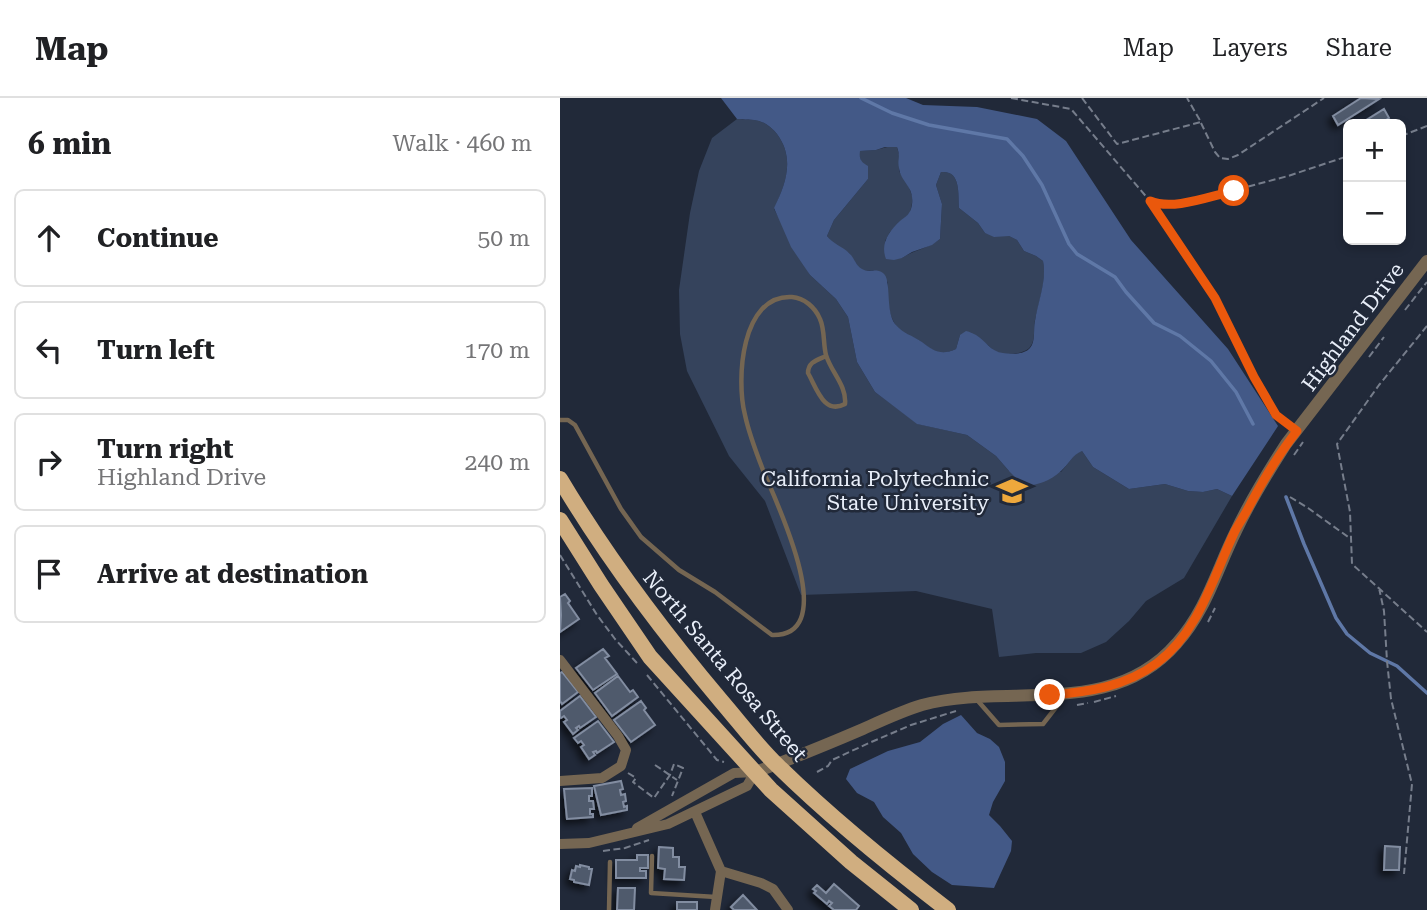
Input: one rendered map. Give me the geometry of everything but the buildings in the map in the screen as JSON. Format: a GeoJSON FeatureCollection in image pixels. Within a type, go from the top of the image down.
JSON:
{"type":"FeatureCollection","features":[{"type":"Feature","properties":{"kind":"highway","name":"North Santa Rosa Street"},"geometry":{"type":"LineString","coordinates":[[560,479],[580,514],[627,582],[681,653],[776,765],[877,856],[948,910]]}},
{"type":"Feature","properties":{"kind":"highway"},"geometry":{"type":"LineString","coordinates":[[560,520],[650,657],[771,790],[851,862],[911,910]]}},
{"type":"Feature","properties":{"kind":"street","name":"Highland Drive"},"geometry":{"type":"LineString","coordinates":[[624,835],[734,773],[755,772],[776,765],[900,712],[951,699],[1067,694],[1102,689],[1135,676],[1157,663],[1178,643],[1203,606],[1236,530],[1263,479],[1286,444],[1301,436],[1425,272]]}},
{"type":"Feature","properties":{"kind":"street"},"geometry":{"type":"LineString","coordinates":[[560,660],[626,750],[621,766],[602,778],[560,781]]}},
{"type":"Feature","properties":{"kind":"street","name":"Highland Drive"},"geometry":{"type":"LineString","coordinates":[[560,844],[589,843],[668,824],[747,786],[755,772]]}},
{"type":"Feature","properties":{"kind":"street"},"geometry":{"type":"LineString","coordinates":[[695,812],[721,871],[715,910]]}},
{"type":"Feature","properties":{"kind":"street"},"geometry":{"type":"LineString","coordinates":[[721,871],[773,889],[789,910]]}},
{"type":"Feature","properties":{"kind":"lane"},"geometry":{"type":"LineString","coordinates":[[560,420],[568,420],[575,425],[621,509],[642,537],[680,570],[715,592],[772,635],[783,635],[795,629],[802,617],[803,581],[795,549],[750,439],[742,402],[743,358],[756,314],[769,303],[784,297],[797,298],[811,304],[820,318],[826,356],[846,395],[845,404],[837,408],[825,403],[808,373],[811,363],[826,356]]}},
{"type":"Feature","properties":{"kind":"lane"},"geometry":{"type":"LineString","coordinates":[[975,698],[999,725],[1043,724],[1067,694]]}},
{"type":"Feature","properties":{"kind":"lane"},"geometry":{"type":"LineString","coordinates":[[652,856],[651,892],[717,897]]}},
{"type":"Feature","properties":{"kind":"lane"},"geometry":{"type":"LineString","coordinates":[[609,910],[610,862]]}},
{"type":"Feature","properties":{"kind":"path"},"geometry":{"type":"LineString","coordinates":[[1011,98],[1071,109],[1150,201],[1215,298],[1276,415],[1301,436],[1293,457]]}},
{"type":"Feature","properties":{"kind":"path"},"geometry":{"type":"LineString","coordinates":[[1082,98],[1116,144],[1201,122]]}},
{"type":"Feature","properties":{"kind":"path"},"geometry":{"type":"LineString","coordinates":[[1187,98],[1214,152],[1220,158],[1228,159],[1324,98]]}},
{"type":"Feature","properties":{"kind":"path"},"geometry":{"type":"LineString","coordinates":[[1406,134],[1427,126]]}},
{"type":"Feature","properties":{"kind":"path"},"geometry":{"type":"LineString","coordinates":[[1150,201],[1155,204],[1178,205],[1288,176],[1343,158]]}},
{"type":"Feature","properties":{"kind":"path"},"geometry":{"type":"LineString","coordinates":[[1403,313],[1425,272]]}},
{"type":"Feature","properties":{"kind":"path"},"geometry":{"type":"LineString","coordinates":[[1427,326],[1379,385],[1337,444],[1350,512],[1352,564],[1427,632]]}},
{"type":"Feature","properties":{"kind":"path"},"geometry":{"type":"LineString","coordinates":[[1363,365],[1384,337]]}},
{"type":"Feature","properties":{"kind":"path"},"geometry":{"type":"LineString","coordinates":[[1290,497],[1352,540]]}},
{"type":"Feature","properties":{"kind":"path"},"geometry":{"type":"LineString","coordinates":[[1379,586],[1384,611],[1391,699],[1412,784],[1404,874]]}},
{"type":"Feature","properties":{"kind":"path"},"geometry":{"type":"LineString","coordinates":[[1205,625],[1216,605]]}},
{"type":"Feature","properties":{"kind":"path"},"geometry":{"type":"LineString","coordinates":[[1058,706],[1087,704],[1118,695]]}},
{"type":"Feature","properties":{"kind":"path"},"geometry":{"type":"LineString","coordinates":[[817,772],[832,761],[879,738],[956,711]]}},
{"type":"Feature","properties":{"kind":"path"},"geometry":{"type":"LineString","coordinates":[[617,768],[636,778],[633,782],[654,798],[670,775],[674,764],[682,768],[669,803]]}},
{"type":"Feature","properties":{"kind":"path"},"geometry":{"type":"LineString","coordinates":[[655,765],[678,780]]}},
{"type":"Feature","properties":{"kind":"shaded area"},"geometry":{"type":"Polygon","coordinates":[[[721,98],[906,98],[923,105],[977,107],[1037,119],[1066,141],[1131,240],[1228,349],[1278,426],[1232,496],[1217,489],[1188,491],[1165,484],[1129,489],[1093,467],[1082,451],[1053,477],[1024,486],[996,456],[967,435],[917,424],[875,392],[857,362],[848,317],[836,299],[810,275],[791,247],[774,208],[787,171],[783,143],[764,123],[737,119],[721,98]],[[897,147],[860,151],[861,160],[868,166],[868,179],[834,220],[827,236],[849,253],[862,269],[878,271],[886,276],[890,311],[895,324],[930,348],[938,352],[956,349],[960,335],[966,331],[999,352],[1024,352],[1032,345],[1034,338],[1034,324],[1043,284],[1043,261],[1024,251],[1017,240],[1009,236],[994,237],[985,233],[978,223],[959,208],[957,184],[952,175],[941,172],[936,185],[942,204],[940,239],[902,258],[886,259],[884,248],[889,233],[909,213],[912,202],[910,191],[900,173],[897,147]]]}},
{"type":"Feature","properties":{"kind":"shaded area"},"geometry":{"type":"Polygon","coordinates":[[[737,119],[764,123],[783,143],[787,171],[774,209],[810,275],[836,299],[848,317],[857,362],[875,392],[918,424],[967,435],[996,456],[1009,471],[1061,472],[1077,452],[1082,451],[1093,467],[1129,489],[1165,484],[1188,491],[1217,489],[1232,496],[1184,578],[1146,601],[1106,642],[1081,653],[1036,653],[999,657],[992,609],[916,591],[801,595],[765,501],[729,456],[687,371],[680,334],[679,290],[699,171],[712,138],[737,119]]]}},
{"type":"Feature","properties":{"kind":"shaded area"},"geometry":{"type":"Polygon","coordinates":[[[897,147],[899,171],[913,198],[910,213],[890,232],[885,241],[902,258],[940,239],[942,204],[936,185],[941,172],[947,172],[957,184],[959,208],[978,223],[985,233],[1009,236],[1017,240],[1024,251],[1043,261],[1042,290],[1033,341],[1028,349],[1016,353],[999,353],[983,342],[960,335],[956,349],[945,353],[933,350],[899,330],[895,324],[888,303],[888,282],[873,270],[860,269],[849,253],[833,244],[827,236],[834,220],[868,179],[859,151],[897,147]]]}},
{"type":"Feature","properties":{"kind":"shaded area"},"geometry":{"type":"Polygon","coordinates":[[[961,715],[977,733],[999,747],[1005,762],[1005,781],[989,815],[1012,841],[1011,851],[994,888],[952,885],[932,872],[913,854],[901,833],[883,817],[874,802],[857,793],[846,779],[850,769],[888,751],[920,742],[943,724],[961,715]]]}},
{"type":"Feature","properties":{"kind":"waterway"},"geometry":{"type":"LineString","coordinates":[[861,98],[892,113],[929,125],[1007,139],[1023,156],[1042,185],[1069,244],[1077,254],[1115,277],[1154,323],[1180,336],[1211,361],[1236,392],[1253,424]]}},
{"type":"Feature","properties":{"kind":"waterway"},"geometry":{"type":"LineString","coordinates":[[1286,497],[1336,618],[1347,634],[1370,653],[1397,666],[1427,693]]}},
{"type":"Feature","properties":{"kind":"place","name":"California Polytechnic State University"},"geometry":{"type":"Point","coordinates":[1012,491]}},
{"type":"Feature","properties":{"kind":"route"},"geometry":{"type":"LineString","coordinates":[[1050,695],[1109,687],[1157,663],[1178,643],[1203,606],[1236,530],[1263,479],[1297,431],[1276,415],[1215,298],[1150,201],[1155,204],[1178,205],[1234,191]]}}]}
